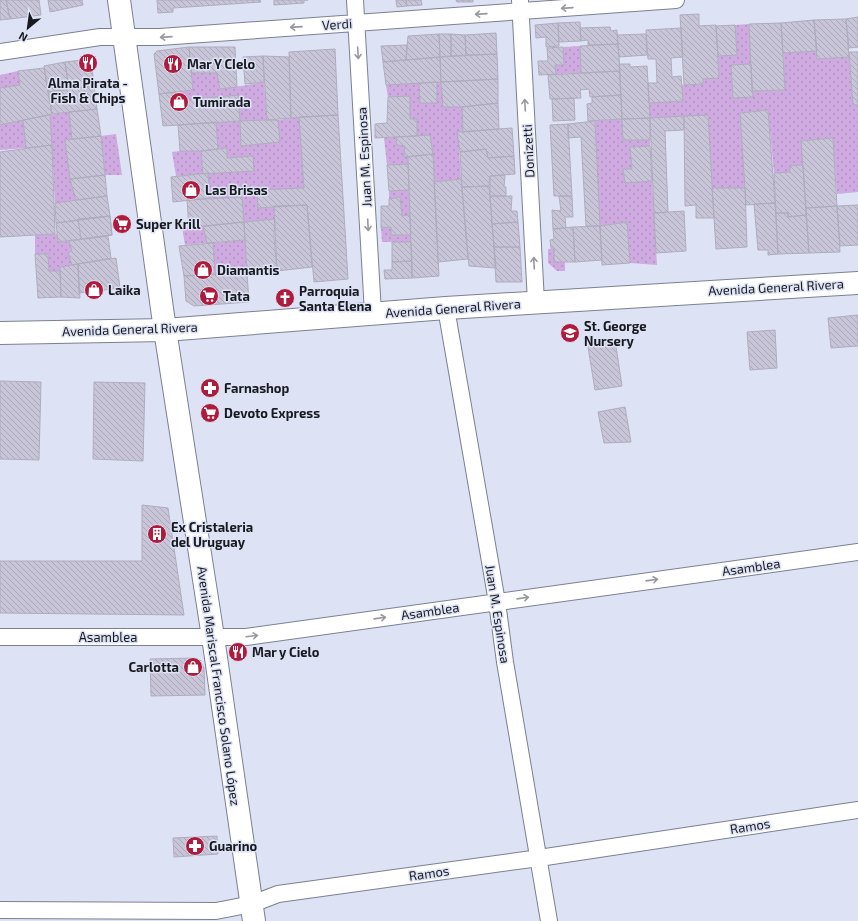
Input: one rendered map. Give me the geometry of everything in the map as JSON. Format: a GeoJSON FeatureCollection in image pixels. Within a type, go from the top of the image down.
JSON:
{"type":"FeatureCollection","features":[{"type":"Feature","properties":{"kind":"street","name":"Avenida Mariscal Francisco Solano López"},"geometry":{"type":"LineString","coordinates":[[120,0],[165,330],[213,637],[253,913]]}},
{"type":"Feature","properties":{"kind":"street","name":"Juan M. Espinosa"},"geometry":{"type":"LineString","coordinates":[[355,0],[373,313]]}},
{"type":"Feature","properties":{"kind":"street","name":"Verdi"},"geometry":{"type":"LineString","coordinates":[[0,52],[100,37],[160,37],[357,22],[520,6],[676,0]]}},
{"type":"Feature","properties":{"kind":"street","name":"Donizetti"},"geometry":{"type":"LineString","coordinates":[[520,6],[536,302]]}},
{"type":"Feature","properties":{"kind":"street","name":"Avenida General Rivera"},"geometry":{"type":"LineString","coordinates":[[0,333],[165,330],[446,308],[858,283]]}},
{"type":"Feature","properties":{"kind":"street","name":"Juan M. Espinosa"},"geometry":{"type":"LineString","coordinates":[[446,308],[498,602],[505,662],[549,921]]}},
{"type":"Feature","properties":{"kind":"street","name":"Asamblea"},"geometry":{"type":"LineString","coordinates":[[0,637],[246,637],[858,552]]}},
{"type":"Feature","properties":{"kind":"street","name":"Ramos"},"geometry":{"type":"LineString","coordinates":[[0,910],[216,911],[253,913],[278,894],[538,858],[858,810]]}},
{"type":"Feature","properties":{"kind":"shaded area"},"geometry":{"type":"Polygon","coordinates":[[[749,24],[751,64],[731,65],[733,98],[753,97],[752,91],[785,90],[783,53],[817,51],[817,59],[849,57],[853,105],[858,105],[858,192],[837,194],[833,138],[802,141],[803,165],[790,166],[790,172],[774,173],[768,110],[740,113],[745,188],[712,188],[708,115],[650,118],[649,103],[682,101],[682,85],[703,84],[703,79],[719,78],[718,56],[737,55],[735,25],[749,24]]]}},
{"type":"Feature","properties":{"kind":"shaded area"},"geometry":{"type":"Polygon","coordinates":[[[580,46],[581,73],[556,74],[555,65],[564,65],[563,47],[580,46]]]}},
{"type":"Feature","properties":{"kind":"shaded area"},"geometry":{"type":"Polygon","coordinates":[[[18,71],[20,85],[0,88],[0,75],[18,71]]]}},
{"type":"Feature","properties":{"kind":"shaded area"},"geometry":{"type":"Polygon","coordinates":[[[191,73],[217,73],[220,89],[264,82],[267,120],[240,121],[238,96],[175,101],[174,92],[193,90],[191,73]]]}},
{"type":"Feature","properties":{"kind":"shaded area"},"geometry":{"type":"Polygon","coordinates":[[[437,82],[441,82],[443,107],[462,107],[463,132],[458,132],[461,179],[434,182],[430,135],[417,136],[417,119],[410,119],[410,96],[388,97],[386,85],[419,83],[421,103],[437,103],[437,82]]]}},
{"type":"Feature","properties":{"kind":"shaded area"},"geometry":{"type":"Polygon","coordinates":[[[69,112],[72,139],[65,140],[70,179],[76,200],[55,203],[50,115],[69,112]]]}},
{"type":"Feature","properties":{"kind":"shaded area"},"geometry":{"type":"Polygon","coordinates":[[[299,117],[304,188],[257,191],[258,208],[274,206],[275,219],[244,222],[242,198],[210,198],[208,173],[253,171],[252,156],[227,158],[227,148],[218,149],[216,122],[240,121],[241,146],[280,142],[278,120],[299,117]]]}},
{"type":"Feature","properties":{"kind":"shaded area"},"geometry":{"type":"Polygon","coordinates":[[[622,119],[623,140],[650,140],[650,146],[630,147],[632,169],[623,169],[625,183],[652,181],[657,265],[630,263],[627,222],[600,226],[595,121],[622,119]]]}},
{"type":"Feature","properties":{"kind":"shaded area"},"geometry":{"type":"Polygon","coordinates":[[[23,120],[26,148],[0,150],[0,125],[23,120]]]}},
{"type":"Feature","properties":{"kind":"shaded area"},"geometry":{"type":"Polygon","coordinates":[[[116,134],[122,175],[105,175],[101,136],[116,134]]]}},
{"type":"Feature","properties":{"kind":"shaded area"},"geometry":{"type":"Polygon","coordinates":[[[396,137],[397,145],[405,146],[404,156],[408,157],[408,164],[387,165],[384,138],[396,137]]]}},
{"type":"Feature","properties":{"kind":"shaded area"},"geometry":{"type":"Polygon","coordinates":[[[201,151],[203,174],[176,176],[172,152],[201,151]]]}},
{"type":"Feature","properties":{"kind":"shaded area"},"geometry":{"type":"Polygon","coordinates":[[[409,190],[410,215],[402,216],[400,197],[389,199],[389,191],[409,190]]]}},
{"type":"Feature","properties":{"kind":"shaded area"},"geometry":{"type":"Polygon","coordinates":[[[203,226],[207,243],[185,245],[182,228],[203,226]]]}},
{"type":"Feature","properties":{"kind":"shaded area"},"geometry":{"type":"Polygon","coordinates":[[[391,227],[391,235],[411,235],[411,242],[382,242],[381,228],[391,227]]]}},
{"type":"Feature","properties":{"kind":"shaded area"},"geometry":{"type":"Polygon","coordinates":[[[57,234],[58,242],[69,241],[72,251],[69,253],[72,265],[60,267],[60,271],[49,271],[48,254],[35,254],[35,235],[57,234]]]}},
{"type":"Feature","properties":{"kind":"shaded area"},"geometry":{"type":"Polygon","coordinates":[[[245,240],[247,273],[215,274],[213,243],[245,240]]]}},
{"type":"Feature","properties":{"kind":"shaded area"},"geometry":{"type":"Polygon","coordinates":[[[554,248],[565,262],[565,271],[557,271],[548,263],[548,249],[554,248]]]}},
{"type":"Feature","properties":{"kind":"building"},"geometry":{"type":"Polygon","coordinates":[[[0,0],[6,0],[10,19],[0,20],[0,0]]]}},
{"type":"Feature","properties":{"kind":"building"},"geometry":{"type":"Polygon","coordinates":[[[6,0],[39,0],[41,15],[10,19],[6,0]]]}},
{"type":"Feature","properties":{"kind":"building"},"geometry":{"type":"Polygon","coordinates":[[[48,0],[82,0],[83,5],[50,12],[48,0]]]}},
{"type":"Feature","properties":{"kind":"building"},"geometry":{"type":"Polygon","coordinates":[[[157,0],[260,0],[261,2],[173,8],[173,12],[158,13],[157,0]]]}},
{"type":"Feature","properties":{"kind":"building"},"geometry":{"type":"Polygon","coordinates":[[[274,0],[304,0],[304,3],[274,5],[274,0]]]}},
{"type":"Feature","properties":{"kind":"building"},"geometry":{"type":"Polygon","coordinates":[[[396,0],[406,0],[407,6],[397,7],[396,0]]]}},
{"type":"Feature","properties":{"kind":"building"},"geometry":{"type":"Polygon","coordinates":[[[406,0],[421,0],[422,5],[407,6],[406,0]]]}},
{"type":"Feature","properties":{"kind":"building"},"geometry":{"type":"Polygon","coordinates":[[[456,0],[473,0],[473,2],[457,2],[456,0]]]}},
{"type":"Feature","properties":{"kind":"building"},"geometry":{"type":"Polygon","coordinates":[[[699,14],[699,26],[716,25],[719,78],[703,79],[703,84],[684,85],[680,15],[699,14]]]}},
{"type":"Feature","properties":{"kind":"building"},"geometry":{"type":"Polygon","coordinates":[[[858,17],[858,47],[849,48],[846,19],[858,17]]]}},
{"type":"Feature","properties":{"kind":"building"},"geometry":{"type":"Polygon","coordinates":[[[846,19],[849,57],[817,59],[814,20],[846,19]]]}},
{"type":"Feature","properties":{"kind":"building"},"geometry":{"type":"Polygon","coordinates":[[[814,20],[817,51],[783,53],[781,23],[814,20]]]}},
{"type":"Feature","properties":{"kind":"building"},"geometry":{"type":"Polygon","coordinates":[[[580,22],[581,41],[559,42],[558,23],[580,22]]]}},
{"type":"Feature","properties":{"kind":"building"},"geometry":{"type":"Polygon","coordinates":[[[558,23],[559,46],[546,47],[546,37],[536,38],[535,25],[558,23]]]}},
{"type":"Feature","properties":{"kind":"building"},"geometry":{"type":"Polygon","coordinates":[[[781,23],[785,90],[752,91],[749,24],[781,23]]]}},
{"type":"Feature","properties":{"kind":"building"},"geometry":{"type":"Polygon","coordinates":[[[735,25],[737,55],[718,56],[716,26],[735,25]]]}},
{"type":"Feature","properties":{"kind":"building"},"geometry":{"type":"Polygon","coordinates":[[[610,27],[611,31],[617,30],[618,44],[588,45],[588,40],[581,41],[580,28],[610,27]]]}},
{"type":"Feature","properties":{"kind":"building"},"geometry":{"type":"Polygon","coordinates":[[[681,28],[683,57],[671,58],[672,77],[681,76],[683,101],[649,103],[648,83],[657,83],[656,59],[648,59],[646,30],[681,28]]]}},
{"type":"Feature","properties":{"kind":"building"},"geometry":{"type":"Polygon","coordinates":[[[496,33],[497,54],[466,55],[465,35],[496,33]]]}},
{"type":"Feature","properties":{"kind":"building"},"geometry":{"type":"Polygon","coordinates":[[[439,34],[451,34],[451,56],[440,57],[439,34]]]}},
{"type":"Feature","properties":{"kind":"building"},"geometry":{"type":"Polygon","coordinates":[[[439,34],[440,57],[406,60],[408,36],[439,34]]]}},
{"type":"Feature","properties":{"kind":"building"},"geometry":{"type":"Polygon","coordinates":[[[451,34],[465,35],[466,55],[451,56],[451,34]]]}},
{"type":"Feature","properties":{"kind":"building"},"geometry":{"type":"Polygon","coordinates":[[[646,34],[647,55],[619,57],[617,35],[646,34]]]}},
{"type":"Feature","properties":{"kind":"building"},"geometry":{"type":"Polygon","coordinates":[[[618,44],[620,71],[581,73],[580,46],[618,44]]]}},
{"type":"Feature","properties":{"kind":"building"},"geometry":{"type":"Polygon","coordinates":[[[407,45],[406,60],[383,62],[381,46],[407,45]]]}},
{"type":"Feature","properties":{"kind":"building","name":"Mar Y CIelo"},"geometry":{"type":"Polygon","coordinates":[[[189,47],[193,90],[159,94],[154,54],[157,51],[189,47]]]}},
{"type":"Feature","properties":{"kind":"building"},"geometry":{"type":"Polygon","coordinates":[[[189,47],[235,47],[237,87],[220,89],[217,73],[191,73],[189,47]]]}},
{"type":"Feature","properties":{"kind":"building"},"geometry":{"type":"Polygon","coordinates":[[[563,47],[564,65],[555,65],[556,74],[539,75],[538,61],[548,61],[547,48],[563,47]]]}},
{"type":"Feature","properties":{"kind":"building"},"geometry":{"type":"Polygon","coordinates":[[[335,49],[338,115],[291,118],[289,52],[335,49]]]}},
{"type":"Feature","properties":{"kind":"building"},"geometry":{"type":"Polygon","coordinates":[[[849,52],[858,52],[858,105],[853,105],[849,52]]]}},
{"type":"Feature","properties":{"kind":"building"},"geometry":{"type":"Polygon","coordinates":[[[497,54],[498,79],[441,82],[440,57],[497,54]]]}},
{"type":"Feature","properties":{"kind":"building"},"geometry":{"type":"Polygon","coordinates":[[[263,56],[264,82],[245,84],[243,57],[263,56]]]}},
{"type":"Feature","properties":{"kind":"building"},"geometry":{"type":"Polygon","coordinates":[[[263,56],[289,57],[291,118],[267,120],[263,56]]]}},
{"type":"Feature","properties":{"kind":"building"},"geometry":{"type":"Polygon","coordinates":[[[440,57],[441,82],[386,85],[383,62],[440,57]]]}},
{"type":"Feature","properties":{"kind":"building"},"geometry":{"type":"Polygon","coordinates":[[[91,59],[94,86],[69,89],[65,62],[91,59]]]}},
{"type":"Feature","properties":{"kind":"building"},"geometry":{"type":"Polygon","coordinates":[[[65,62],[69,89],[48,92],[44,66],[65,62]]]}},
{"type":"Feature","properties":{"kind":"building"},"geometry":{"type":"Polygon","coordinates":[[[619,64],[630,64],[630,67],[647,66],[650,118],[622,119],[619,64]]]}},
{"type":"Feature","properties":{"kind":"building"},"geometry":{"type":"Polygon","coordinates":[[[751,64],[753,97],[733,98],[731,65],[751,64]]]}},
{"type":"Feature","properties":{"kind":"building"},"geometry":{"type":"Polygon","coordinates":[[[44,68],[52,114],[0,125],[0,88],[20,85],[18,71],[44,68]]]}},
{"type":"Feature","properties":{"kind":"building"},"geometry":{"type":"Polygon","coordinates":[[[620,71],[621,95],[590,97],[589,89],[580,90],[581,98],[550,99],[548,75],[620,71]]]}},
{"type":"Feature","properties":{"kind":"building"},"geometry":{"type":"Polygon","coordinates":[[[498,79],[498,103],[462,107],[443,107],[441,82],[498,79]]]}},
{"type":"Feature","properties":{"kind":"building"},"geometry":{"type":"Polygon","coordinates":[[[437,82],[437,103],[420,103],[419,83],[437,82]]]}},
{"type":"Feature","properties":{"kind":"building"},"geometry":{"type":"Polygon","coordinates":[[[94,86],[97,109],[52,114],[48,92],[94,86]]]}},
{"type":"Feature","properties":{"kind":"building"},"geometry":{"type":"Polygon","coordinates":[[[174,92],[175,101],[238,95],[240,121],[163,126],[159,94],[174,92]]]}},
{"type":"Feature","properties":{"kind":"building"},"geometry":{"type":"Polygon","coordinates":[[[621,95],[622,119],[588,121],[587,104],[592,103],[592,97],[621,95]]]}},
{"type":"Feature","properties":{"kind":"building"},"geometry":{"type":"Polygon","coordinates":[[[410,96],[410,119],[417,119],[417,136],[375,138],[375,124],[387,123],[388,97],[410,96]]]}},
{"type":"Feature","properties":{"kind":"building"},"geometry":{"type":"Polygon","coordinates":[[[574,98],[575,120],[553,121],[552,99],[574,98]]]}},
{"type":"Feature","properties":{"kind":"building"},"geometry":{"type":"Polygon","coordinates":[[[498,103],[499,129],[463,132],[462,107],[498,103]]]}},
{"type":"Feature","properties":{"kind":"building"},"geometry":{"type":"Polygon","coordinates":[[[97,109],[101,136],[72,139],[69,112],[97,109]]]}},
{"type":"Feature","properties":{"kind":"building"},"geometry":{"type":"Polygon","coordinates":[[[768,110],[775,203],[746,205],[740,113],[768,110]]]}},
{"type":"Feature","properties":{"kind":"building"},"geometry":{"type":"Polygon","coordinates":[[[50,115],[52,145],[26,148],[23,120],[50,115]]]}},
{"type":"Feature","properties":{"kind":"building"},"geometry":{"type":"Polygon","coordinates":[[[338,115],[348,279],[314,282],[307,205],[258,208],[257,190],[304,188],[299,117],[338,115]]]}},
{"type":"Feature","properties":{"kind":"building"},"geometry":{"type":"Polygon","coordinates":[[[708,115],[714,218],[696,218],[696,205],[685,206],[684,116],[708,115]]]}},
{"type":"Feature","properties":{"kind":"building"},"geometry":{"type":"Polygon","coordinates":[[[684,116],[684,130],[665,131],[668,212],[654,213],[650,118],[684,116]]]}},
{"type":"Feature","properties":{"kind":"building"},"geometry":{"type":"Polygon","coordinates":[[[650,118],[650,140],[623,140],[622,119],[650,118]]]}},
{"type":"Feature","properties":{"kind":"building"},"geometry":{"type":"Polygon","coordinates":[[[278,120],[280,142],[241,146],[240,121],[278,120]]]}},
{"type":"Feature","properties":{"kind":"building"},"geometry":{"type":"Polygon","coordinates":[[[595,121],[600,226],[586,226],[581,137],[568,138],[568,124],[595,121]]]}},
{"type":"Feature","properties":{"kind":"building"},"geometry":{"type":"Polygon","coordinates":[[[216,122],[218,149],[180,151],[178,125],[216,122]]]}},
{"type":"Feature","properties":{"kind":"building"},"geometry":{"type":"Polygon","coordinates":[[[568,124],[572,196],[554,196],[550,125],[568,124]]]}},
{"type":"Feature","properties":{"kind":"building"},"geometry":{"type":"Polygon","coordinates":[[[512,128],[514,156],[488,158],[486,149],[460,152],[457,132],[512,128]]]}},
{"type":"Feature","properties":{"kind":"building"},"geometry":{"type":"Polygon","coordinates":[[[430,135],[433,154],[404,157],[405,146],[397,145],[396,137],[430,135]]]}},
{"type":"Feature","properties":{"kind":"building"},"geometry":{"type":"Polygon","coordinates":[[[101,136],[105,175],[70,179],[65,140],[101,136]]]}},
{"type":"Feature","properties":{"kind":"building"},"geometry":{"type":"Polygon","coordinates":[[[833,138],[837,206],[806,208],[801,141],[833,138]]]}},
{"type":"Feature","properties":{"kind":"building"},"geometry":{"type":"Polygon","coordinates":[[[52,145],[55,234],[0,237],[0,152],[52,145]]]}},
{"type":"Feature","properties":{"kind":"building"},"geometry":{"type":"Polygon","coordinates":[[[650,146],[652,181],[625,183],[623,169],[632,169],[630,147],[650,146]]]}},
{"type":"Feature","properties":{"kind":"building"},"geometry":{"type":"Polygon","coordinates":[[[227,148],[227,158],[253,156],[254,171],[203,174],[201,151],[227,148]]]}},
{"type":"Feature","properties":{"kind":"building"},"geometry":{"type":"Polygon","coordinates":[[[486,149],[488,158],[514,156],[515,174],[490,176],[489,186],[462,187],[460,152],[486,149]]]}},
{"type":"Feature","properties":{"kind":"building"},"geometry":{"type":"Polygon","coordinates":[[[433,154],[439,276],[412,278],[408,157],[433,154]]]}},
{"type":"Feature","properties":{"kind":"building"},"geometry":{"type":"Polygon","coordinates":[[[408,164],[409,190],[389,191],[387,165],[408,164]]]}},
{"type":"Feature","properties":{"kind":"building"},"geometry":{"type":"Polygon","coordinates":[[[803,165],[806,215],[788,217],[788,213],[776,213],[774,173],[790,172],[790,166],[803,165]]]}},
{"type":"Feature","properties":{"kind":"building","name":"Las Brisas"},"geometry":{"type":"Polygon","coordinates":[[[208,173],[210,198],[173,202],[171,177],[208,173]]]}},
{"type":"Feature","properties":{"kind":"building"},"geometry":{"type":"Polygon","coordinates":[[[105,175],[107,196],[76,200],[70,179],[105,175]]]}},
{"type":"Feature","properties":{"kind":"building"},"geometry":{"type":"Polygon","coordinates":[[[505,175],[504,187],[506,187],[506,196],[490,196],[490,176],[505,175]]]}},
{"type":"Feature","properties":{"kind":"building"},"geometry":{"type":"Polygon","coordinates":[[[461,179],[468,259],[438,262],[434,182],[461,179]]]}},
{"type":"Feature","properties":{"kind":"building"},"geometry":{"type":"Polygon","coordinates":[[[489,186],[496,268],[469,266],[462,187],[489,186]]]}},
{"type":"Feature","properties":{"kind":"building"},"geometry":{"type":"Polygon","coordinates":[[[712,188],[745,188],[747,247],[716,249],[712,188]]]}},
{"type":"Feature","properties":{"kind":"building"},"geometry":{"type":"Polygon","coordinates":[[[107,196],[110,216],[56,223],[55,203],[107,196]]]}},
{"type":"Feature","properties":{"kind":"building"},"geometry":{"type":"Polygon","coordinates":[[[490,196],[512,196],[511,211],[517,211],[518,222],[492,224],[490,196]]]}},
{"type":"Feature","properties":{"kind":"building"},"geometry":{"type":"Polygon","coordinates":[[[559,196],[572,196],[573,217],[565,217],[566,228],[553,229],[552,210],[561,211],[559,196]]]}},
{"type":"Feature","properties":{"kind":"building"},"geometry":{"type":"Polygon","coordinates":[[[242,197],[244,222],[189,228],[187,200],[242,197]]]}},
{"type":"Feature","properties":{"kind":"building"},"geometry":{"type":"Polygon","coordinates":[[[400,197],[402,216],[410,215],[411,235],[391,235],[391,227],[381,228],[381,206],[389,206],[389,199],[400,197]]]}},
{"type":"Feature","properties":{"kind":"building"},"geometry":{"type":"Polygon","coordinates":[[[775,203],[778,254],[768,255],[768,250],[758,250],[754,204],[775,203]]]}},
{"type":"Feature","properties":{"kind":"building"},"geometry":{"type":"Polygon","coordinates":[[[307,205],[312,267],[277,271],[274,206],[307,205]]]}},
{"type":"Feature","properties":{"kind":"building"},"geometry":{"type":"Polygon","coordinates":[[[858,205],[858,245],[840,246],[837,206],[858,205]]]}},
{"type":"Feature","properties":{"kind":"building"},"geometry":{"type":"Polygon","coordinates":[[[837,206],[840,252],[809,253],[806,208],[837,206]]]}},
{"type":"Feature","properties":{"kind":"building"},"geometry":{"type":"Polygon","coordinates":[[[684,211],[686,251],[656,253],[654,213],[684,211]]]}},
{"type":"Feature","properties":{"kind":"building"},"geometry":{"type":"Polygon","coordinates":[[[776,213],[788,213],[788,217],[806,215],[809,253],[778,254],[776,213]]]}},
{"type":"Feature","properties":{"kind":"building"},"geometry":{"type":"Polygon","coordinates":[[[110,216],[112,235],[58,242],[56,223],[110,216]]]}},
{"type":"Feature","properties":{"kind":"building"},"geometry":{"type":"Polygon","coordinates":[[[110,216],[112,235],[81,239],[78,219],[110,216]]]}},
{"type":"Feature","properties":{"kind":"building"},"geometry":{"type":"Polygon","coordinates":[[[275,219],[274,237],[277,271],[247,273],[244,222],[275,219]]]}},
{"type":"Feature","properties":{"kind":"building"},"geometry":{"type":"Polygon","coordinates":[[[244,222],[245,240],[207,243],[203,226],[244,222]]]}},
{"type":"Feature","properties":{"kind":"building"},"geometry":{"type":"Polygon","coordinates":[[[518,222],[520,247],[494,247],[492,224],[518,222]]]}},
{"type":"Feature","properties":{"kind":"building"},"geometry":{"type":"Polygon","coordinates":[[[627,222],[630,263],[602,265],[600,226],[627,222]]]}},
{"type":"Feature","properties":{"kind":"building"},"geometry":{"type":"Polygon","coordinates":[[[600,226],[602,260],[575,262],[573,227],[600,226]]]}},
{"type":"Feature","properties":{"kind":"building"},"geometry":{"type":"Polygon","coordinates":[[[573,227],[575,262],[554,262],[554,248],[551,248],[550,240],[554,239],[553,229],[573,227]]]}},
{"type":"Feature","properties":{"kind":"building"},"geometry":{"type":"Polygon","coordinates":[[[108,236],[111,258],[72,265],[68,253],[72,251],[69,241],[108,236]]]}},
{"type":"Feature","properties":{"kind":"building"},"geometry":{"type":"Polygon","coordinates":[[[392,242],[411,242],[412,261],[392,262],[392,242]]]}},
{"type":"Feature","properties":{"kind":"building"},"geometry":{"type":"Polygon","coordinates":[[[213,243],[215,274],[184,276],[179,246],[213,243]]]}},
{"type":"Feature","properties":{"kind":"building"},"geometry":{"type":"Polygon","coordinates":[[[494,247],[520,247],[522,282],[496,282],[494,247]]]}},
{"type":"Feature","properties":{"kind":"building"},"geometry":{"type":"Polygon","coordinates":[[[35,254],[48,254],[49,271],[60,271],[61,297],[38,298],[35,254]]]}},
{"type":"Feature","properties":{"kind":"building"},"geometry":{"type":"Polygon","coordinates":[[[116,258],[120,288],[79,293],[78,264],[116,258]]]}},
{"type":"Feature","properties":{"kind":"building"},"geometry":{"type":"Polygon","coordinates":[[[412,261],[412,278],[385,279],[384,270],[392,270],[392,262],[412,261]]]}},
{"type":"Feature","properties":{"kind":"building"},"geometry":{"type":"Polygon","coordinates":[[[78,264],[80,298],[61,297],[60,267],[78,264]]]}},
{"type":"Feature","properties":{"kind":"building"},"geometry":{"type":"Polygon","coordinates":[[[247,273],[249,302],[194,306],[186,301],[184,276],[247,273]]]}},
{"type":"Feature","properties":{"kind":"building"},"geometry":{"type":"Polygon","coordinates":[[[858,315],[858,346],[831,348],[828,318],[858,315]]]}},
{"type":"Feature","properties":{"kind":"building"},"geometry":{"type":"Polygon","coordinates":[[[775,330],[777,368],[750,370],[747,332],[775,330]]]}},
{"type":"Feature","properties":{"kind":"building"},"geometry":{"type":"Polygon","coordinates":[[[615,340],[622,386],[595,390],[587,341],[615,340]]]}},
{"type":"Feature","properties":{"kind":"building"},"geometry":{"type":"Polygon","coordinates":[[[0,381],[41,382],[39,460],[0,459],[0,381]]]}},
{"type":"Feature","properties":{"kind":"building"},"geometry":{"type":"Polygon","coordinates":[[[94,382],[145,383],[143,461],[93,459],[94,382]]]}},
{"type":"Feature","properties":{"kind":"building"},"geometry":{"type":"Polygon","coordinates":[[[625,407],[631,442],[604,443],[598,412],[625,407]]]}},
{"type":"Feature","properties":{"kind":"building","name":"Ex Cristaleria del Uruguay"},"geometry":{"type":"Polygon","coordinates":[[[142,505],[168,508],[184,615],[0,613],[0,561],[142,561],[142,505]]]}},
{"type":"Feature","properties":{"kind":"building"},"geometry":{"type":"Polygon","coordinates":[[[194,658],[200,660],[204,668],[205,695],[151,696],[150,659],[194,658]]]}},
{"type":"Feature","properties":{"kind":"building","name":"Guarino"},"geometry":{"type":"Polygon","coordinates":[[[217,836],[218,854],[174,857],[173,838],[217,836]]]}},
{"type":"Feature","properties":{"kind":"place","name":"Alma Pirata - Fish & Chips"},"geometry":{"type":"Point","coordinates":[88,63]}},
{"type":"Feature","properties":{"kind":"place","name":"Mar Y CIelo"},"geometry":{"type":"Point","coordinates":[173,64]}},
{"type":"Feature","properties":{"kind":"place","name":"Tumirada"},"geometry":{"type":"Point","coordinates":[179,102]}},
{"type":"Feature","properties":{"kind":"place","name":"Las Brisas"},"geometry":{"type":"Point","coordinates":[191,190]}},
{"type":"Feature","properties":{"kind":"place","name":"Super Krill"},"geometry":{"type":"Point","coordinates":[122,224]}},
{"type":"Feature","properties":{"kind":"place","name":"Diamantis"},"geometry":{"type":"Point","coordinates":[203,270]}},
{"type":"Feature","properties":{"kind":"place","name":"Laika"},"geometry":{"type":"Point","coordinates":[94,290]}},
{"type":"Feature","properties":{"kind":"place","name":"Tata"},"geometry":{"type":"Point","coordinates":[209,296]}},
{"type":"Feature","properties":{"kind":"place","name":"Parroquia Santa Elena"},"geometry":{"type":"Point","coordinates":[285,298]}},
{"type":"Feature","properties":{"kind":"place","name":"St. George Nursery"},"geometry":{"type":"Point","coordinates":[570,333]}},
{"type":"Feature","properties":{"kind":"place","name":"Farnashop"},"geometry":{"type":"Point","coordinates":[210,388]}},
{"type":"Feature","properties":{"kind":"place","name":"Devoto Express"},"geometry":{"type":"Point","coordinates":[210,413]}},
{"type":"Feature","properties":{"kind":"place","name":"Ex Cristaleria del Uruguay"},"geometry":{"type":"Point","coordinates":[157,534]}},
{"type":"Feature","properties":{"kind":"place","name":"Mar y Cielo"},"geometry":{"type":"Point","coordinates":[238,652]}},
{"type":"Feature","properties":{"kind":"place","name":"Carlotta"},"geometry":{"type":"Point","coordinates":[193,667]}},
{"type":"Feature","properties":{"kind":"place","name":"Guarino"},"geometry":{"type":"Point","coordinates":[195,846]}}]}
